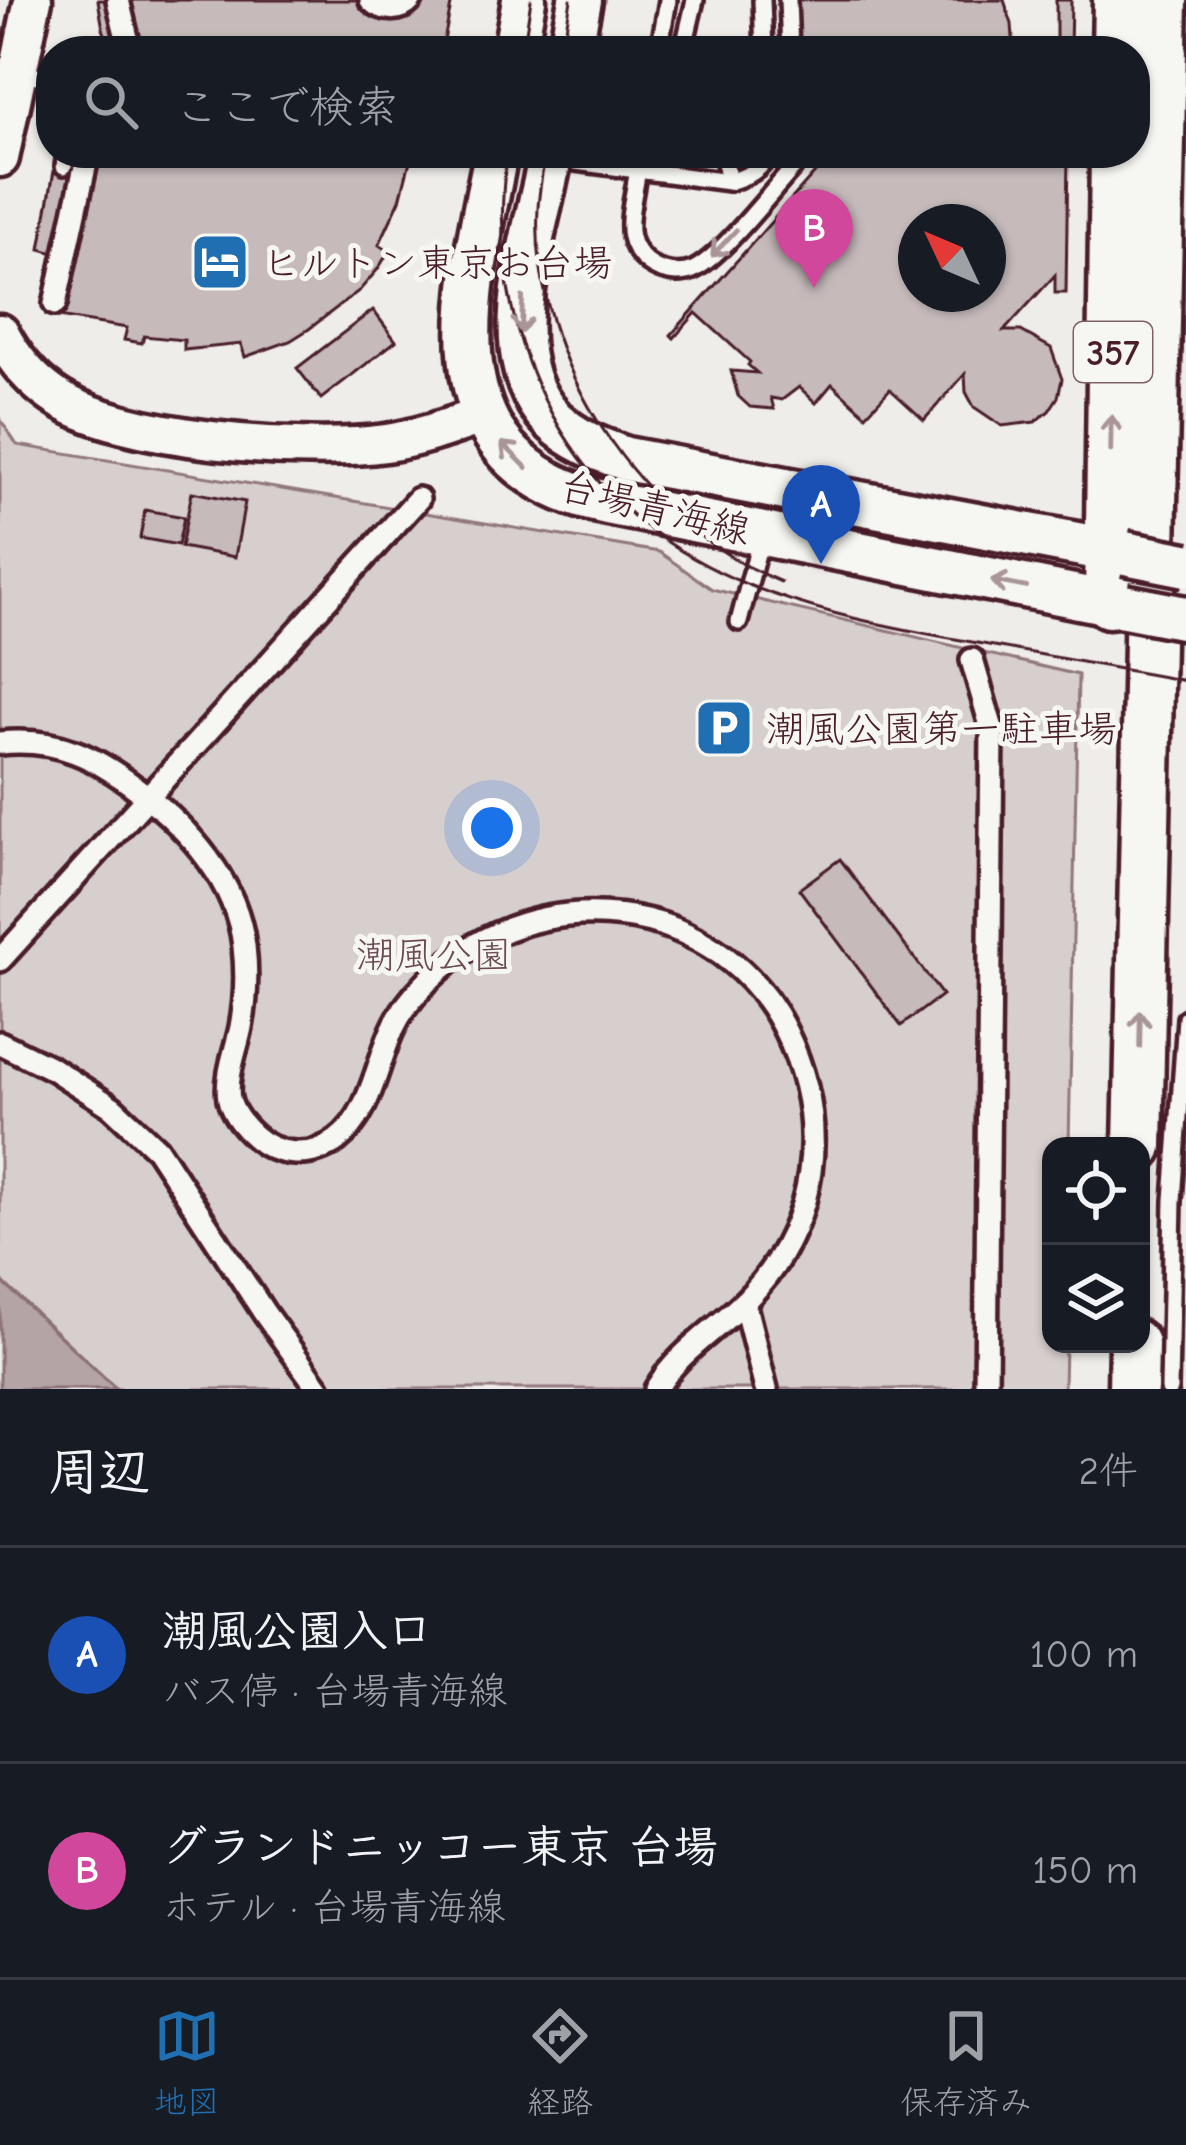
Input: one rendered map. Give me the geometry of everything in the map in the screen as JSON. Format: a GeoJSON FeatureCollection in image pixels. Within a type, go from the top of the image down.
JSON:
{"type":"FeatureCollection","features":[{"type":"Feature","properties":{"kind":"highway"},"geometry":{"type":"LineString","coordinates":[[1117,36],[1118,0]]}},
{"type":"Feature","properties":{"kind":"highway","name":"357"},"geometry":{"type":"LineString","coordinates":[[1138,1137],[1163,0]]}},
{"type":"Feature","properties":{"kind":"highway","name":"357"},"geometry":{"type":"LineString","coordinates":[[1115,168],[1116,605]]}},
{"type":"Feature","properties":{"kind":"highway"},"geometry":{"type":"LineString","coordinates":[[1133,1389],[1134,1353]]}},
{"type":"Feature","properties":{"kind":"main road"},"geometry":{"type":"LineString","coordinates":[[518,36],[524,0]]}},
{"type":"Feature","properties":{"kind":"main road"},"geometry":{"type":"LineString","coordinates":[[574,36],[580,0]]}},
{"type":"Feature","properties":{"kind":"main road","name":"台場青海線"},"geometry":{"type":"LineString","coordinates":[[493,168],[470,302],[467,344],[472,380],[484,415],[504,447],[553,486],[615,504],[1186,617]]}},
{"type":"Feature","properties":{"kind":"main road","name":"台場青海線"},"geometry":{"type":"LineString","coordinates":[[549,168],[523,295],[520,350],[531,390],[550,418],[572,436],[626,459],[1186,565]]}},
{"type":"Feature","properties":{"kind":"street"},"geometry":{"type":"LineString","coordinates":[[0,155],[35,76],[33,0]]}},
{"type":"Feature","properties":{"kind":"street"},"geometry":{"type":"LineString","coordinates":[[118,0],[126,36]]}},
{"type":"Feature","properties":{"kind":"street"},"geometry":{"type":"LineString","coordinates":[[371,0],[378,7],[392,9],[411,0]]}},
{"type":"Feature","properties":{"kind":"street"},"geometry":{"type":"LineString","coordinates":[[56,304],[68,173]]}},
{"type":"Feature","properties":{"kind":"street"},"geometry":{"type":"LineString","coordinates":[[0,333],[26,372],[55,397],[92,415],[151,429],[286,448],[337,448],[389,442],[484,415]]}},
{"type":"Feature","properties":{"kind":"street"},"geometry":{"type":"LineString","coordinates":[[0,960],[418,500]]}},
{"type":"Feature","properties":{"kind":"street"},"geometry":{"type":"LineString","coordinates":[[972,660],[992,729],[986,1389]]}},
{"type":"Feature","properties":{"kind":"street"},"geometry":{"type":"LineString","coordinates":[[0,743],[27,740],[72,748],[105,764],[149,798],[194,842],[220,876],[244,942],[246,978],[229,1099],[242,1125],[262,1144],[288,1153],[315,1152],[338,1140],[357,1119],[392,1028],[408,1004],[441,968],[503,930],[542,916],[581,911],[624,917],[698,941],[738,968],[764,997],[793,1048],[811,1105],[815,1145],[809,1183],[770,1274],[673,1362],[656,1389]]}},
{"type":"Feature","properties":{"kind":"street"},"geometry":{"type":"LineString","coordinates":[[0,1043],[53,1069],[112,1107],[158,1149],[319,1389]]}},
{"type":"Feature","properties":{"kind":"street"},"geometry":{"type":"LineString","coordinates":[[744,1302],[766,1389]]}},
{"type":"Feature","properties":{"kind":"lane"},"geometry":{"type":"LineString","coordinates":[[661,36],[668,0]]}},
{"type":"Feature","properties":{"kind":"lane"},"geometry":{"type":"LineString","coordinates":[[687,36],[695,0]]}},
{"type":"Feature","properties":{"kind":"lane"},"geometry":{"type":"LineString","coordinates":[[762,0],[763,36]]}},
{"type":"Feature","properties":{"kind":"lane"},"geometry":{"type":"LineString","coordinates":[[788,0],[789,36]]}},
{"type":"Feature","properties":{"kind":"lane"},"geometry":{"type":"LineString","coordinates":[[616,168],[729,182],[758,168]]}},
{"type":"Feature","properties":{"kind":"lane"},"geometry":{"type":"LineString","coordinates":[[639,168],[628,227],[637,251],[663,271],[687,272],[709,259],[794,168]]}},
{"type":"Feature","properties":{"kind":"lane"},"geometry":{"type":"LineString","coordinates":[[726,168],[729,182]]}},
{"type":"Feature","properties":{"kind":"lane"},"geometry":{"type":"LineString","coordinates":[[739,622],[762,534]]}},
{"type":"Feature","properties":{"kind":"lane"},"geometry":{"type":"LineString","coordinates":[[1169,1389],[1173,1200],[1186,1018]]}},
{"type":"Feature","properties":{"kind":"green space","name":"潮風公園"},"geometry":{"type":"Polygon","coordinates":[[[0,419],[17,445],[659,552],[712,589],[1078,675],[1069,1137],[1042,1137],[1042,1353],[1065,1353],[1064,1389],[117,1389],[0,1279],[0,419]]]}},
{"type":"Feature","properties":{"kind":"shaded area"},"geometry":{"type":"Polygon","coordinates":[[[0,1280],[116,1389],[0,1389],[0,1280]]]}},
{"type":"Feature","properties":{"kind":"building"},"geometry":{"type":"Polygon","coordinates":[[[98,0],[452,0],[445,36],[106,36],[98,0]]]}},
{"type":"Feature","properties":{"kind":"building"},"geometry":{"type":"Polygon","coordinates":[[[799,0],[1004,0],[1013,36],[789,36],[799,0]]]}},
{"type":"Feature","properties":{"kind":"building"},"geometry":{"type":"Polygon","coordinates":[[[1056,0],[1071,0],[1070,36],[1056,36],[1056,0]]]}},
{"type":"Feature","properties":{"kind":"building","name":"ヒルトン東京お台場"},"geometry":{"type":"Polygon","coordinates":[[[68,168],[408,168],[400,200],[379,245],[389,251],[360,290],[290,341],[245,357],[241,344],[184,350],[184,340],[144,336],[142,343],[124,340],[127,328],[46,315],[58,254],[40,249],[54,171],[65,174],[68,168]]]}},
{"type":"Feature","properties":{"kind":"building"},"geometry":{"type":"Polygon","coordinates":[[[819,168],[1068,168],[1066,293],[1055,293],[1055,275],[1004,331],[1021,331],[1051,348],[1062,379],[1058,397],[1035,422],[1002,426],[974,407],[966,392],[965,374],[924,420],[890,389],[866,415],[832,384],[816,403],[799,387],[782,400],[771,398],[774,409],[750,407],[738,396],[731,371],[757,373],[750,362],[696,313],[674,338],[671,335],[819,168]]]}},
{"type":"Feature","properties":{"kind":"building"},"geometry":{"type":"Polygon","coordinates":[[[373,310],[396,341],[321,399],[297,368],[373,310]]]}},
{"type":"Feature","properties":{"kind":"building"},"geometry":{"type":"Polygon","coordinates":[[[192,492],[245,502],[235,557],[181,547],[192,492]]]}},
{"type":"Feature","properties":{"kind":"building"},"geometry":{"type":"Polygon","coordinates":[[[145,510],[184,517],[178,545],[140,538],[145,510]]]}},
{"type":"Feature","properties":{"kind":"building"},"geometry":{"type":"Polygon","coordinates":[[[840,859],[942,995],[901,1026],[799,889],[840,859]]]}},
{"type":"Feature","properties":{"kind":"tram line"},"geometry":{"type":"LineString","coordinates":[[525,36],[531,0]]}},
{"type":"Feature","properties":{"kind":"tram line"},"geometry":{"type":"LineString","coordinates":[[565,36],[571,0]]}},
{"type":"Feature","properties":{"kind":"tram line"},"geometry":{"type":"LineString","coordinates":[[506,168],[502,217],[507,280],[532,372],[581,459],[622,506],[669,543],[721,573],[776,596],[836,613],[1186,681]]}},
{"type":"Feature","properties":{"kind":"tram line"},"geometry":{"type":"LineString","coordinates":[[543,168],[538,208],[540,266],[553,323],[574,379],[604,431],[640,479],[683,521],[730,556],[781,582]]}},
{"type":"Feature","properties":{"kind":"place","name":"ヒルトン東京お台場"},"geometry":{"type":"Point","coordinates":[220,262]}},
{"type":"Feature","properties":{"kind":"place","name":"グランドニッコー東京 台場"},"geometry":{"type":"Point","coordinates":[814,288]}},
{"type":"Feature","properties":{"kind":"place","name":"潮風公園入口"},"geometry":{"type":"Point","coordinates":[821,564]}},
{"type":"Feature","properties":{"kind":"place","name":"潮風公園第一駐車場"},"geometry":{"type":"Point","coordinates":[724,728]}}]}
